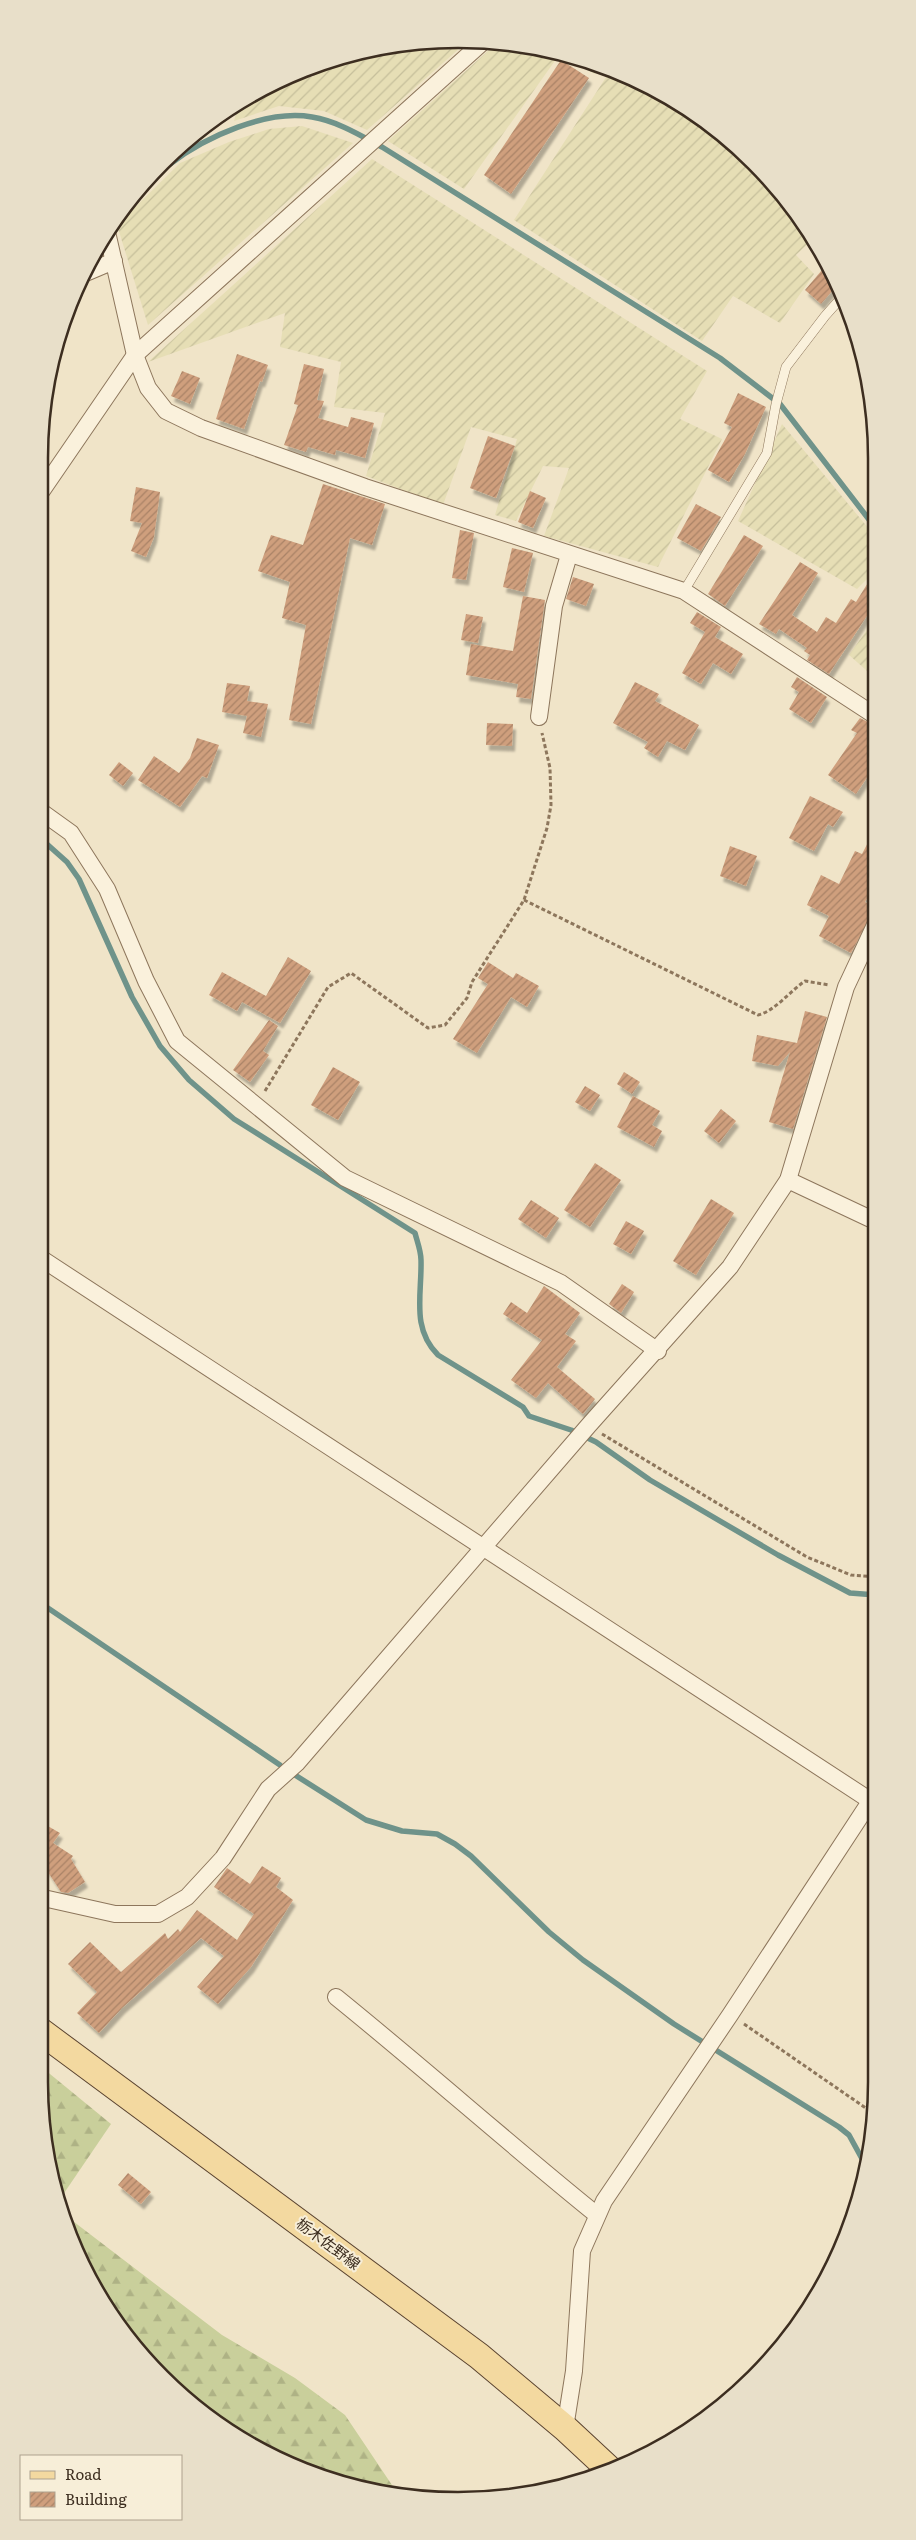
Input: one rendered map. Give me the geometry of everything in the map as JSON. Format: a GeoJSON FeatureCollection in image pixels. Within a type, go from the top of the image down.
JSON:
{"type":"FeatureCollection","features":[{"type":"Feature","properties":{"kind":"main road","name":"栃木佐野線"},"geometry":{"type":"LineString","coordinates":[[48,2037],[479,2356],[565,2428],[605,2465]]}},
{"type":"Feature","properties":{"kind":"street"},"geometry":{"type":"LineString","coordinates":[[48,482],[135,355],[477,48]]}},
{"type":"Feature","properties":{"kind":"street"},"geometry":{"type":"LineString","coordinates":[[110,241],[135,355],[148,388],[166,412],[201,428],[365,487],[684,591],[868,711]]}},
{"type":"Feature","properties":{"kind":"street"},"geometry":{"type":"LineString","coordinates":[[93,270],[114,261]]}},
{"type":"Feature","properties":{"kind":"street"},"geometry":{"type":"LineString","coordinates":[[539,717],[554,606],[569,555]]}},
{"type":"Feature","properties":{"kind":"street"},"geometry":{"type":"LineString","coordinates":[[48,816],[71,832],[107,889],[146,981],[176,1041],[345,1178],[561,1283],[658,1350]]}},
{"type":"Feature","properties":{"kind":"street"},"geometry":{"type":"LineString","coordinates":[[48,1899],[115,1914],[158,1914],[187,1896],[223,1858],[268,1789],[297,1763],[589,1425],[658,1350],[730,1267],[788,1180],[846,987],[868,940]]}},
{"type":"Feature","properties":{"kind":"street"},"geometry":{"type":"LineString","coordinates":[[788,1180],[868,1218]]}},
{"type":"Feature","properties":{"kind":"street"},"geometry":{"type":"LineString","coordinates":[[48,1263],[485,1547],[868,1792]]}},
{"type":"Feature","properties":{"kind":"street"},"geometry":{"type":"LineString","coordinates":[[565,2428],[574,2371],[582,2251],[597,2215],[604,2201],[730,2015],[868,1805]]}},
{"type":"Feature","properties":{"kind":"street"},"geometry":{"type":"LineString","coordinates":[[336,1998],[416,2061],[507,2142],[597,2215]]}},
{"type":"Feature","properties":{"kind":"lane"},"geometry":{"type":"LineString","coordinates":[[684,591],[767,453],[776,404],[786,367],[824,316],[838,302]]}},
{"type":"Feature","properties":{"kind":"path"},"geometry":{"type":"LineString","coordinates":[[256,1107],[328,987],[351,973],[428,1028],[445,1025],[467,998],[472,982],[524,900],[547,828],[550,805],[550,768],[539,717]]}},
{"type":"Feature","properties":{"kind":"path"},"geometry":{"type":"LineString","coordinates":[[524,900],[758,1015],[768,1013],[789,992],[805,982],[846,987]]}},
{"type":"Feature","properties":{"kind":"path"},"geometry":{"type":"LineString","coordinates":[[589,1425],[807,1557],[851,1575],[868,1576]]}},
{"type":"Feature","properties":{"kind":"path"},"geometry":{"type":"LineString","coordinates":[[730,2015],[868,2110]]}},
{"type":"Feature","properties":{"kind":"shaded area"},"geometry":{"type":"Polygon","coordinates":[[[431,48],[460,48],[367,130],[324,111],[279,106],[234,121],[236,113],[253,102],[301,79],[313,77],[315,74],[326,69],[378,55],[431,48]]]}},
{"type":"Feature","properties":{"kind":"shaded area"},"geometry":{"type":"Polygon","coordinates":[[[491,49],[556,59],[464,189],[388,141],[491,49]]]}},
{"type":"Feature","properties":{"kind":"shaded area"},"geometry":{"type":"Polygon","coordinates":[[[579,66],[597,72],[595,74],[579,66]]]}},
{"type":"Feature","properties":{"kind":"shaded area"},"geometry":{"type":"Polygon","coordinates":[[[607,76],[663,102],[708,132],[729,149],[767,187],[799,230],[808,244],[796,255],[814,274],[780,323],[733,296],[702,341],[514,220],[607,76]]]}},
{"type":"Feature","properties":{"kind":"shaded area"},"geometry":{"type":"Polygon","coordinates":[[[302,126],[353,143],[148,325],[118,228],[127,215],[180,163],[229,142],[269,129],[302,126]]]}},
{"type":"Feature","properties":{"kind":"shaded area"},"geometry":{"type":"Polygon","coordinates":[[[372,159],[707,371],[680,419],[722,439],[658,567],[544,536],[569,468],[543,466],[516,521],[495,515],[517,439],[471,427],[443,505],[366,476],[385,413],[334,407],[341,362],[280,347],[285,313],[148,362],[372,159]]]}},
{"type":"Feature","properties":{"kind":"shaded area"},"geometry":{"type":"Polygon","coordinates":[[[782,424],[868,528],[868,578],[857,589],[738,521],[782,424]]]}},
{"type":"Feature","properties":{"kind":"shaded area"},"geometry":{"type":"Polygon","coordinates":[[[868,628],[868,672],[849,655],[868,628]]]}},
{"type":"Feature","properties":{"kind":"green space"},"geometry":{"type":"Polygon","coordinates":[[[48,2072],[111,2124],[63,2195],[51,2136],[48,2109],[48,2072]]]}},
{"type":"Feature","properties":{"kind":"green space"},"geometry":{"type":"Polygon","coordinates":[[[71,2220],[222,2335],[295,2378],[345,2415],[394,2487],[352,2479],[326,2471],[276,2450],[230,2423],[187,2391],[149,2353],[117,2310],[90,2264],[71,2220]]]}},
{"type":"Feature","properties":{"kind":"building"},"geometry":{"type":"Polygon","coordinates":[[[561,60],[589,78],[511,194],[484,175],[561,60]]]}},
{"type":"Feature","properties":{"kind":"building"},"geometry":{"type":"Polygon","coordinates":[[[823,269],[832,291],[821,304],[805,290],[823,269]]]}},
{"type":"Feature","properties":{"kind":"building"},"geometry":{"type":"Polygon","coordinates":[[[237,354],[268,365],[262,382],[260,381],[244,429],[216,419],[237,354]]]}},
{"type":"Feature","properties":{"kind":"building"},"geometry":{"type":"Polygon","coordinates":[[[304,364],[324,369],[317,400],[324,401],[318,418],[348,427],[351,417],[374,423],[365,458],[336,450],[335,455],[308,447],[306,452],[284,445],[298,405],[294,404],[304,364]]]}},
{"type":"Feature","properties":{"kind":"building"},"geometry":{"type":"Polygon","coordinates":[[[182,371],[200,378],[190,404],[171,396],[182,371]]]}},
{"type":"Feature","properties":{"kind":"building"},"geometry":{"type":"Polygon","coordinates":[[[738,393],[766,407],[745,454],[729,482],[708,470],[732,427],[724,423],[738,393]]]}},
{"type":"Feature","properties":{"kind":"building"},"geometry":{"type":"Polygon","coordinates":[[[488,436],[515,446],[496,498],[470,488],[488,436]]]}},
{"type":"Feature","properties":{"kind":"building"},"geometry":{"type":"Polygon","coordinates":[[[323,484],[385,504],[372,545],[350,538],[311,724],[289,720],[306,625],[282,618],[290,582],[258,571],[271,535],[303,545],[323,484]]]}},
{"type":"Feature","properties":{"kind":"building"},"geometry":{"type":"Polygon","coordinates":[[[136,487],[160,492],[154,537],[146,557],[131,551],[142,523],[130,521],[136,487]]]}},
{"type":"Feature","properties":{"kind":"building"},"geometry":{"type":"Polygon","coordinates":[[[530,491],[546,498],[533,528],[518,522],[530,491]]]}},
{"type":"Feature","properties":{"kind":"building"},"geometry":{"type":"Polygon","coordinates":[[[696,504],[721,517],[701,551],[677,538],[696,504]]]}},
{"type":"Feature","properties":{"kind":"building"},"geometry":{"type":"Polygon","coordinates":[[[460,530],[474,533],[466,580],[452,578],[460,530]]]}},
{"type":"Feature","properties":{"kind":"building"},"geometry":{"type":"Polygon","coordinates":[[[744,535],[763,546],[725,606],[708,594],[744,535]]]}},
{"type":"Feature","properties":{"kind":"building"},"geometry":{"type":"Polygon","coordinates":[[[512,548],[533,553],[524,592],[503,587],[512,548]]]}},
{"type":"Feature","properties":{"kind":"building"},"geometry":{"type":"Polygon","coordinates":[[[800,562],[818,573],[792,615],[817,632],[826,617],[836,623],[851,599],[856,602],[868,583],[868,614],[829,674],[807,660],[810,655],[804,651],[807,648],[779,629],[776,634],[759,624],[800,562]]]}},
{"type":"Feature","properties":{"kind":"building"},"geometry":{"type":"Polygon","coordinates":[[[573,577],[594,584],[586,606],[566,599],[573,577]]]}},
{"type":"Feature","properties":{"kind":"building"},"geometry":{"type":"Polygon","coordinates":[[[523,596],[545,600],[531,699],[516,697],[518,684],[466,675],[471,644],[513,651],[523,596]]]}},
{"type":"Feature","properties":{"kind":"building"},"geometry":{"type":"Polygon","coordinates":[[[697,612],[721,627],[715,637],[743,654],[731,674],[713,663],[701,684],[682,673],[705,632],[690,623],[697,612]]]}},
{"type":"Feature","properties":{"kind":"building"},"geometry":{"type":"Polygon","coordinates":[[[466,614],[483,617],[478,643],[461,640],[466,614]]]}},
{"type":"Feature","properties":{"kind":"building"},"geometry":{"type":"Polygon","coordinates":[[[797,677],[827,697],[811,723],[789,709],[799,692],[791,687],[797,677]]]}},
{"type":"Feature","properties":{"kind":"building"},"geometry":{"type":"Polygon","coordinates":[[[635,682],[659,694],[655,701],[699,725],[685,750],[667,741],[658,757],[644,748],[648,742],[613,723],[635,682]]]}},
{"type":"Feature","properties":{"kind":"building"},"geometry":{"type":"Polygon","coordinates":[[[227,683],[250,686],[247,701],[268,704],[261,737],[243,733],[247,716],[222,712],[227,683]]]}},
{"type":"Feature","properties":{"kind":"building"},"geometry":{"type":"Polygon","coordinates":[[[860,718],[868,722],[868,776],[856,794],[828,775],[857,733],[851,730],[860,718]]]}},
{"type":"Feature","properties":{"kind":"building"},"geometry":{"type":"Polygon","coordinates":[[[487,723],[513,724],[512,746],[486,745],[487,723]]]}},
{"type":"Feature","properties":{"kind":"building"},"geometry":{"type":"Polygon","coordinates":[[[197,738],[219,745],[207,778],[202,776],[180,807],[138,780],[154,756],[179,773],[190,758],[197,738]]]}},
{"type":"Feature","properties":{"kind":"building"},"geometry":{"type":"Polygon","coordinates":[[[119,762],[133,773],[123,786],[109,775],[119,762]]]}},
{"type":"Feature","properties":{"kind":"building"},"geometry":{"type":"Polygon","coordinates":[[[810,796],[843,812],[833,827],[828,824],[814,851],[789,838],[810,796]]]}},
{"type":"Feature","properties":{"kind":"building"},"geometry":{"type":"Polygon","coordinates":[[[868,842],[868,896],[865,902],[868,904],[868,921],[851,953],[819,936],[829,916],[807,905],[821,875],[839,884],[855,851],[862,854],[868,842]]]}},
{"type":"Feature","properties":{"kind":"building"},"geometry":{"type":"Polygon","coordinates":[[[730,846],[757,856],[746,886],[720,876],[730,846]]]}},
{"type":"Feature","properties":{"kind":"building"},"geometry":{"type":"Polygon","coordinates":[[[288,957],[311,971],[280,1023],[242,1002],[237,1011],[209,995],[222,972],[266,996],[288,957]]]}},
{"type":"Feature","properties":{"kind":"building"},"geometry":{"type":"Polygon","coordinates":[[[488,962],[513,978],[516,973],[539,986],[527,1007],[511,997],[477,1053],[453,1039],[488,984],[478,978],[488,962]]]}},
{"type":"Feature","properties":{"kind":"building"},"geometry":{"type":"Polygon","coordinates":[[[805,1011],[827,1017],[793,1129],[769,1122],[790,1052],[778,1066],[752,1061],[757,1035],[797,1043],[805,1011]]]}},
{"type":"Feature","properties":{"kind":"building"},"geometry":{"type":"Polygon","coordinates":[[[269,1020],[278,1026],[263,1051],[269,1055],[250,1082],[233,1070],[269,1020]]]}},
{"type":"Feature","properties":{"kind":"building"},"geometry":{"type":"Polygon","coordinates":[[[333,1067],[360,1082],[338,1120],[311,1105],[333,1067]]]}},
{"type":"Feature","properties":{"kind":"building"},"geometry":{"type":"Polygon","coordinates":[[[624,1072],[640,1082],[632,1094],[617,1084],[624,1072]]]}},
{"type":"Feature","properties":{"kind":"building"},"geometry":{"type":"Polygon","coordinates":[[[585,1086],[600,1095],[590,1111],[575,1102],[585,1086]]]}},
{"type":"Feature","properties":{"kind":"building"},"geometry":{"type":"Polygon","coordinates":[[[633,1096],[660,1111],[652,1125],[662,1131],[654,1147],[617,1127],[633,1096]]]}},
{"type":"Feature","properties":{"kind":"building"},"geometry":{"type":"Polygon","coordinates":[[[721,1109],[736,1121],[719,1143],[704,1131],[721,1109]]]}},
{"type":"Feature","properties":{"kind":"building"},"geometry":{"type":"Polygon","coordinates":[[[595,1163],[621,1180],[590,1227],[564,1210],[595,1163]]]}},
{"type":"Feature","properties":{"kind":"building"},"geometry":{"type":"Polygon","coordinates":[[[711,1199],[734,1213],[696,1275],[673,1261],[711,1199]]]}},
{"type":"Feature","properties":{"kind":"building"},"geometry":{"type":"Polygon","coordinates":[[[531,1200],[559,1218],[546,1238],[518,1219],[531,1200]]]}},
{"type":"Feature","properties":{"kind":"building"},"geometry":{"type":"Polygon","coordinates":[[[626,1221],[644,1231],[631,1254],[613,1244],[626,1221]]]}},
{"type":"Feature","properties":{"kind":"building"},"geometry":{"type":"Polygon","coordinates":[[[622,1284],[634,1292],[621,1313],[609,1304],[622,1284]]]}},
{"type":"Feature","properties":{"kind":"building"},"geometry":{"type":"Polygon","coordinates":[[[544,1286],[580,1313],[565,1334],[576,1341],[557,1367],[595,1399],[583,1414],[548,1383],[536,1398],[511,1380],[542,1340],[503,1314],[511,1302],[527,1313],[544,1286]]]}},
{"type":"Feature","properties":{"kind":"building"},"geometry":{"type":"Polygon","coordinates":[[[48,1826],[60,1833],[53,1843],[73,1856],[71,1859],[85,1882],[68,1893],[61,1892],[48,1872],[48,1826]]]}},
{"type":"Feature","properties":{"kind":"building"},"geometry":{"type":"Polygon","coordinates":[[[262,1866],[281,1878],[276,1887],[293,1900],[251,1967],[218,2004],[197,1987],[224,1956],[201,1938],[122,2008],[99,2033],[77,2013],[97,1992],[68,1964],[90,1942],[121,1972],[165,1933],[168,1939],[178,1929],[180,1932],[197,1910],[237,1940],[254,1914],[214,1887],[227,1868],[250,1884],[262,1866]]]}},
{"type":"Feature","properties":{"kind":"building"},"geometry":{"type":"Polygon","coordinates":[[[128,2173],[151,2192],[141,2204],[118,2185],[128,2173]]]}},
{"type":"Feature","properties":{"kind":"waterway"},"geometry":{"type":"LineString","coordinates":[[176,160],[218,135],[237,127],[276,117],[312,117],[339,125],[357,133],[720,358],[780,404],[868,518]]}},
{"type":"Feature","properties":{"kind":"waterway"},"geometry":{"type":"LineString","coordinates":[[48,845],[67,862],[79,879],[132,997],[160,1046],[189,1080],[234,1119],[415,1233],[421,1257],[421,1322],[424,1334],[438,1355],[523,1407],[529,1416],[571,1430],[596,1442],[650,1480],[778,1555],[850,1593],[868,1594]]}},
{"type":"Feature","properties":{"kind":"waterway"},"geometry":{"type":"LineString","coordinates":[[48,1608],[280,1765]]}},
{"type":"Feature","properties":{"kind":"waterway"},"geometry":{"type":"LineString","coordinates":[[295,1775],[366,1820],[402,1831],[437,1834],[455,1844],[471,1856],[549,1932],[583,1960],[674,2024],[839,2127],[849,2135],[862,2158]]}}]}
